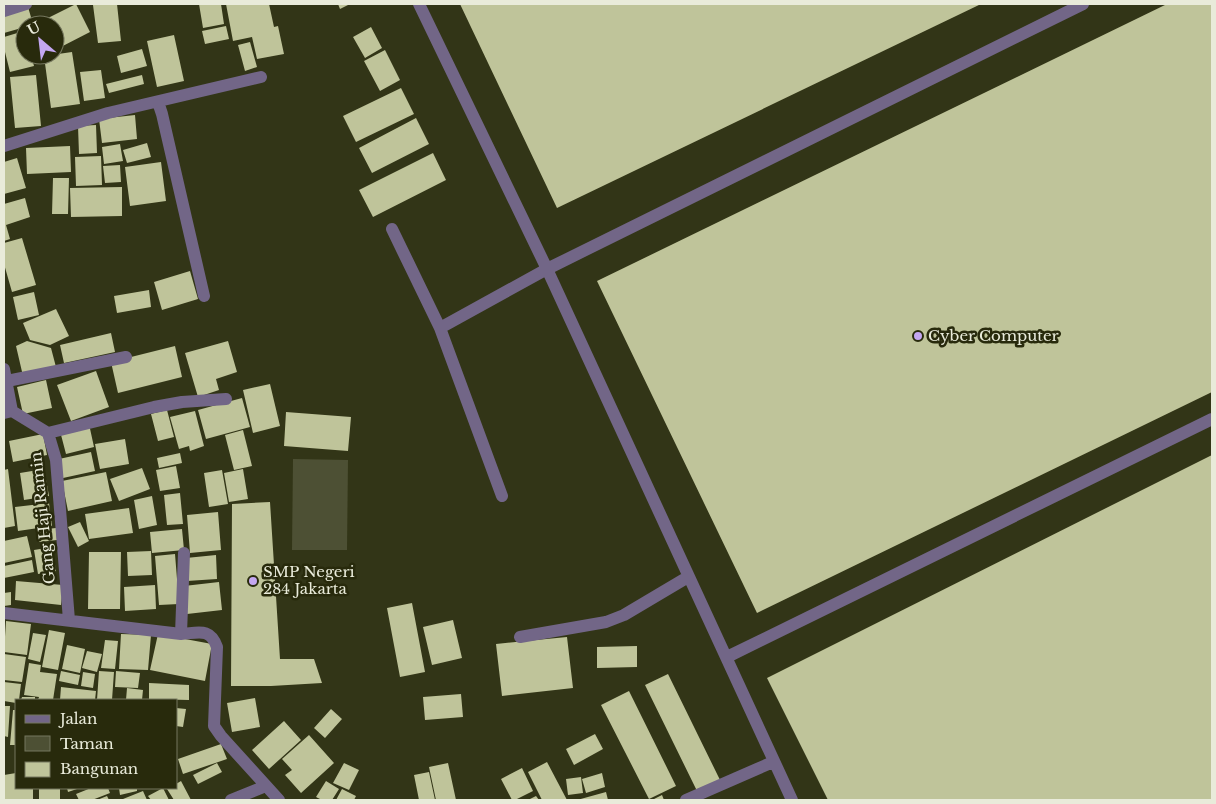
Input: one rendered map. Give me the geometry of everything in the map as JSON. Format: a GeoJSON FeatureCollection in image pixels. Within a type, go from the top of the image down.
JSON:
{"type":"FeatureCollection","features":[{"type":"Feature","properties":{"kind":"street"},"geometry":{"type":"LineString","coordinates":[[4,11],[26,4]]}},
{"type":"Feature","properties":{"kind":"street"},"geometry":{"type":"LineString","coordinates":[[419,4],[547,269],[792,800]]}},
{"type":"Feature","properties":{"kind":"street"},"geometry":{"type":"LineString","coordinates":[[440,328],[547,269],[1083,4]]}},
{"type":"Feature","properties":{"kind":"street"},"geometry":{"type":"LineString","coordinates":[[4,146],[108,113],[261,77]]}},
{"type":"Feature","properties":{"kind":"street"},"geometry":{"type":"LineString","coordinates":[[158,102],[204,296]]}},
{"type":"Feature","properties":{"kind":"street"},"geometry":{"type":"LineString","coordinates":[[392,228],[440,328],[502,496]]}},
{"type":"Feature","properties":{"kind":"street"},"geometry":{"type":"LineString","coordinates":[[8,412],[5,375],[126,357]]}},
{"type":"Feature","properties":{"kind":"street"},"geometry":{"type":"LineString","coordinates":[[48,433],[154,407],[226,399]]}},
{"type":"Feature","properties":{"kind":"street","name":"Gang Haji Ramin"},"geometry":{"type":"LineString","coordinates":[[8,412],[48,433],[56,460],[69,620]]}},
{"type":"Feature","properties":{"kind":"street"},"geometry":{"type":"LineString","coordinates":[[727,657],[1212,419]]}},
{"type":"Feature","properties":{"kind":"street"},"geometry":{"type":"LineString","coordinates":[[181,634],[184,553]]}},
{"type":"Feature","properties":{"kind":"street"},"geometry":{"type":"LineString","coordinates":[[520,637],[606,622],[624,615],[688,577]]}},
{"type":"Feature","properties":{"kind":"street"},"geometry":{"type":"LineString","coordinates":[[4,613],[181,634],[208,633],[214,637],[217,646],[214,726],[220,736],[279,800]]}},
{"type":"Feature","properties":{"kind":"street"},"geometry":{"type":"LineString","coordinates":[[686,800],[773,762]]}},
{"type":"Feature","properties":{"kind":"street"},"geometry":{"type":"LineString","coordinates":[[231,800],[266,786]]}},
{"type":"Feature","properties":{"kind":"green space"},"geometry":{"type":"Polygon","coordinates":[[[293,459],[348,460],[347,550],[292,550],[293,459]]]}},
{"type":"Feature","properties":{"kind":"building"},"geometry":{"type":"Polygon","coordinates":[[[76,4],[90,32],[65,45],[65,15],[54,15],[76,4]]]}},
{"type":"Feature","properties":{"kind":"building"},"geometry":{"type":"Polygon","coordinates":[[[117,4],[121,41],[98,43],[93,5],[117,4]]]}},
{"type":"Feature","properties":{"kind":"building"},"geometry":{"type":"Polygon","coordinates":[[[199,4],[221,4],[224,24],[203,28],[199,4]]]}},
{"type":"Feature","properties":{"kind":"building"},"geometry":{"type":"Polygon","coordinates":[[[226,4],[269,4],[274,27],[278,26],[284,54],[257,59],[252,37],[233,41],[226,4]]]}},
{"type":"Feature","properties":{"kind":"building"},"geometry":{"type":"Polygon","coordinates":[[[338,4],[350,4],[340,9],[338,4]]]}},
{"type":"Feature","properties":{"kind":"building"},"geometry":{"type":"Polygon","coordinates":[[[460,4],[981,4],[557,208],[460,4]]]}},
{"type":"Feature","properties":{"kind":"building","name":"Cyber Computer"},"geometry":{"type":"Polygon","coordinates":[[[1167,4],[1212,4],[1212,392],[757,613],[597,281],[1167,4]]]}},
{"type":"Feature","properties":{"kind":"building"},"geometry":{"type":"Polygon","coordinates":[[[28,7],[30,15],[15,15],[15,30],[4,33],[4,14],[28,7]]]}},
{"type":"Feature","properties":{"kind":"building"},"geometry":{"type":"Polygon","coordinates":[[[226,26],[229,39],[205,44],[202,31],[226,26]]]}},
{"type":"Feature","properties":{"kind":"building"},"geometry":{"type":"Polygon","coordinates":[[[371,27],[382,48],[365,58],[353,37],[371,27]]]}},
{"type":"Feature","properties":{"kind":"building"},"geometry":{"type":"Polygon","coordinates":[[[15,34],[15,65],[34,66],[10,72],[4,48],[4,37],[15,34]]]}},
{"type":"Feature","properties":{"kind":"building"},"geometry":{"type":"Polygon","coordinates":[[[174,35],[184,81],[157,87],[147,41],[174,35]]]}},
{"type":"Feature","properties":{"kind":"building"},"geometry":{"type":"Polygon","coordinates":[[[250,42],[257,67],[245,71],[238,45],[250,42]]]}},
{"type":"Feature","properties":{"kind":"building"},"geometry":{"type":"Polygon","coordinates":[[[142,49],[147,66],[121,73],[117,56],[142,49]]]}},
{"type":"Feature","properties":{"kind":"building"},"geometry":{"type":"Polygon","coordinates":[[[385,50],[400,80],[380,91],[364,61],[385,50]]]}},
{"type":"Feature","properties":{"kind":"building"},"geometry":{"type":"Polygon","coordinates":[[[72,52],[80,104],[51,108],[45,65],[65,65],[65,53],[72,52]]]}},
{"type":"Feature","properties":{"kind":"building"},"geometry":{"type":"Polygon","coordinates":[[[101,70],[105,98],[84,101],[80,72],[101,70]]]}},
{"type":"Feature","properties":{"kind":"building"},"geometry":{"type":"Polygon","coordinates":[[[36,75],[41,126],[15,128],[10,77],[36,75]]]}},
{"type":"Feature","properties":{"kind":"building"},"geometry":{"type":"Polygon","coordinates":[[[142,75],[144,84],[109,93],[106,84],[142,75]]]}},
{"type":"Feature","properties":{"kind":"building"},"geometry":{"type":"Polygon","coordinates":[[[401,88],[414,114],[356,142],[343,116],[401,88]]]}},
{"type":"Feature","properties":{"kind":"building"},"geometry":{"type":"Polygon","coordinates":[[[135,115],[137,139],[102,143],[99,119],[135,115]]]}},
{"type":"Feature","properties":{"kind":"building"},"geometry":{"type":"Polygon","coordinates":[[[416,118],[429,144],[372,173],[359,148],[416,118]]]}},
{"type":"Feature","properties":{"kind":"building"},"geometry":{"type":"Polygon","coordinates":[[[96,125],[97,153],[79,154],[78,126],[96,125]]]}},
{"type":"Feature","properties":{"kind":"building"},"geometry":{"type":"Polygon","coordinates":[[[147,143],[151,157],[127,163],[123,150],[147,143]]]}},
{"type":"Feature","properties":{"kind":"building"},"geometry":{"type":"Polygon","coordinates":[[[120,144],[123,161],[104,164],[102,147],[120,144]]]}},
{"type":"Feature","properties":{"kind":"building"},"geometry":{"type":"Polygon","coordinates":[[[70,146],[71,172],[27,174],[26,148],[70,146]]]}},
{"type":"Feature","properties":{"kind":"building"},"geometry":{"type":"Polygon","coordinates":[[[433,153],[446,180],[373,217],[359,190],[433,153]]]}},
{"type":"Feature","properties":{"kind":"building"},"geometry":{"type":"Polygon","coordinates":[[[101,156],[102,185],[76,186],[75,157],[101,156]]]}},
{"type":"Feature","properties":{"kind":"building"},"geometry":{"type":"Polygon","coordinates":[[[17,158],[26,188],[4,194],[4,162],[17,158]]]}},
{"type":"Feature","properties":{"kind":"building"},"geometry":{"type":"Polygon","coordinates":[[[161,162],[166,201],[130,206],[125,167],[161,162]]]}},
{"type":"Feature","properties":{"kind":"building"},"geometry":{"type":"Polygon","coordinates":[[[120,165],[121,182],[105,183],[103,166],[120,165]]]}},
{"type":"Feature","properties":{"kind":"building"},"geometry":{"type":"Polygon","coordinates":[[[53,178],[69,178],[68,214],[52,214],[53,178]]]}},
{"type":"Feature","properties":{"kind":"building"},"geometry":{"type":"Polygon","coordinates":[[[122,187],[122,216],[71,217],[70,188],[122,187]]]}},
{"type":"Feature","properties":{"kind":"building"},"geometry":{"type":"Polygon","coordinates":[[[25,198],[30,217],[6,225],[10,239],[4,241],[4,204],[25,198]]]}},
{"type":"Feature","properties":{"kind":"building"},"geometry":{"type":"Polygon","coordinates":[[[22,238],[36,285],[12,292],[4,264],[4,243],[22,238]]]}},
{"type":"Feature","properties":{"kind":"building"},"geometry":{"type":"Polygon","coordinates":[[[190,271],[198,299],[162,310],[154,282],[190,271]]]}},
{"type":"Feature","properties":{"kind":"building"},"geometry":{"type":"Polygon","coordinates":[[[149,290],[151,307],[117,313],[114,296],[149,290]]]}},
{"type":"Feature","properties":{"kind":"building"},"geometry":{"type":"Polygon","coordinates":[[[34,292],[39,315],[18,320],[13,297],[34,292]]]}},
{"type":"Feature","properties":{"kind":"building"},"geometry":{"type":"Polygon","coordinates":[[[56,309],[69,336],[50,345],[30,340],[23,323],[56,309]]]}},
{"type":"Feature","properties":{"kind":"building"},"geometry":{"type":"Polygon","coordinates":[[[111,333],[115,352],[64,363],[60,345],[111,333]]]}},
{"type":"Feature","properties":{"kind":"building"},"geometry":{"type":"Polygon","coordinates":[[[27,341],[51,348],[56,367],[23,376],[16,346],[27,341]]]}},
{"type":"Feature","properties":{"kind":"building"},"geometry":{"type":"Polygon","coordinates":[[[228,341],[237,372],[216,379],[219,390],[198,397],[185,353],[228,341]]]}},
{"type":"Feature","properties":{"kind":"building"},"geometry":{"type":"Polygon","coordinates":[[[175,346],[182,377],[118,393],[111,362],[175,346]]]}},
{"type":"Feature","properties":{"kind":"building"},"geometry":{"type":"Polygon","coordinates":[[[96,371],[109,407],[71,421],[57,385],[96,371]]]}},
{"type":"Feature","properties":{"kind":"building"},"geometry":{"type":"Polygon","coordinates":[[[46,380],[52,408],[23,414],[17,387],[46,380]]]}},
{"type":"Feature","properties":{"kind":"building"},"geometry":{"type":"Polygon","coordinates":[[[270,384],[280,426],[253,433],[243,390],[270,384]]]}},
{"type":"Feature","properties":{"kind":"building"},"geometry":{"type":"Polygon","coordinates":[[[242,398],[250,427],[206,439],[198,410],[242,398]]]}},
{"type":"Feature","properties":{"kind":"building"},"geometry":{"type":"Polygon","coordinates":[[[167,410],[174,437],[158,441],[151,414],[167,410]]]}},
{"type":"Feature","properties":{"kind":"building"},"geometry":{"type":"Polygon","coordinates":[[[195,411],[204,446],[190,451],[189,446],[179,449],[170,417],[195,411]]]}},
{"type":"Feature","properties":{"kind":"building"},"geometry":{"type":"Polygon","coordinates":[[[286,412],[351,417],[348,451],[284,446],[286,412]]]}},
{"type":"Feature","properties":{"kind":"building"},"geometry":{"type":"Polygon","coordinates":[[[89,424],[94,447],[66,454],[60,431],[89,424]]]}},
{"type":"Feature","properties":{"kind":"building"},"geometry":{"type":"Polygon","coordinates":[[[243,430],[252,466],[234,470],[225,435],[243,430]]]}},
{"type":"Feature","properties":{"kind":"building"},"geometry":{"type":"Polygon","coordinates":[[[43,434],[47,455],[13,462],[9,441],[43,434]]]}},
{"type":"Feature","properties":{"kind":"building"},"geometry":{"type":"Polygon","coordinates":[[[125,439],[129,464],[100,469],[95,444],[125,439]]]}},
{"type":"Feature","properties":{"kind":"building"},"geometry":{"type":"Polygon","coordinates":[[[91,452],[95,471],[63,478],[59,459],[91,452]]]}},
{"type":"Feature","properties":{"kind":"building"},"geometry":{"type":"Polygon","coordinates":[[[180,453],[182,463],[159,468],[157,458],[180,453]]]}},
{"type":"Feature","properties":{"kind":"building"},"geometry":{"type":"Polygon","coordinates":[[[1212,455],[1212,800],[828,800],[767,678],[1212,455]]]}},
{"type":"Feature","properties":{"kind":"building"},"geometry":{"type":"Polygon","coordinates":[[[176,466],[180,488],[160,491],[156,470],[176,466]]]}},
{"type":"Feature","properties":{"kind":"building"},"geometry":{"type":"Polygon","coordinates":[[[142,468],[150,489],[119,501],[110,479],[142,468]]]}},
{"type":"Feature","properties":{"kind":"building"},"geometry":{"type":"Polygon","coordinates":[[[8,469],[15,526],[4,528],[4,470],[8,469]]]}},
{"type":"Feature","properties":{"kind":"building"},"geometry":{"type":"Polygon","coordinates":[[[44,469],[49,496],[24,500],[20,473],[44,469]]]}},
{"type":"Feature","properties":{"kind":"building"},"geometry":{"type":"Polygon","coordinates":[[[243,469],[248,499],[229,502],[224,473],[243,469]]]}},
{"type":"Feature","properties":{"kind":"building"},"geometry":{"type":"Polygon","coordinates":[[[222,470],[228,504],[209,507],[204,473],[222,470]]]}},
{"type":"Feature","properties":{"kind":"building"},"geometry":{"type":"Polygon","coordinates":[[[106,472],[112,501],[68,511],[62,481],[106,472]]]}},
{"type":"Feature","properties":{"kind":"building"},"geometry":{"type":"Polygon","coordinates":[[[180,493],[183,524],[167,525],[164,495],[180,493]]]}},
{"type":"Feature","properties":{"kind":"building"},"geometry":{"type":"Polygon","coordinates":[[[152,496],[157,525],[139,529],[134,500],[152,496]]]}},
{"type":"Feature","properties":{"kind":"building","name":"SMP Negeri 284 Jakarta"},"geometry":{"type":"Polygon","coordinates":[[[270,502],[280,659],[314,659],[322,683],[231,686],[232,504],[270,502]]]}},
{"type":"Feature","properties":{"kind":"building"},"geometry":{"type":"Polygon","coordinates":[[[49,503],[52,526],[18,531],[15,507],[49,503]]]}},
{"type":"Feature","properties":{"kind":"building"},"geometry":{"type":"Polygon","coordinates":[[[129,508],[133,533],[89,539],[85,514],[129,508]]]}},
{"type":"Feature","properties":{"kind":"building"},"geometry":{"type":"Polygon","coordinates":[[[218,512],[221,550],[190,553],[187,515],[218,512]]]}},
{"type":"Feature","properties":{"kind":"building"},"geometry":{"type":"Polygon","coordinates":[[[80,522],[89,541],[78,547],[68,527],[80,522]]]}},
{"type":"Feature","properties":{"kind":"building"},"geometry":{"type":"Polygon","coordinates":[[[56,528],[57,540],[39,542],[38,530],[56,528]]]}},
{"type":"Feature","properties":{"kind":"building"},"geometry":{"type":"Polygon","coordinates":[[[182,529],[184,550],[152,553],[150,532],[182,529]]]}},
{"type":"Feature","properties":{"kind":"building"},"geometry":{"type":"Polygon","coordinates":[[[27,536],[32,557],[4,563],[4,541],[27,536]]]}},
{"type":"Feature","properties":{"kind":"building"},"geometry":{"type":"Polygon","coordinates":[[[52,547],[56,571],[38,574],[34,550],[52,547]]]}},
{"type":"Feature","properties":{"kind":"building"},"geometry":{"type":"Polygon","coordinates":[[[151,551],[152,575],[128,576],[127,552],[151,551]]]}},
{"type":"Feature","properties":{"kind":"building"},"geometry":{"type":"Polygon","coordinates":[[[89,552],[121,552],[120,609],[88,609],[89,552]]]}},
{"type":"Feature","properties":{"kind":"building"},"geometry":{"type":"Polygon","coordinates":[[[175,554],[179,604],[159,605],[155,556],[175,554]]]}},
{"type":"Feature","properties":{"kind":"building"},"geometry":{"type":"Polygon","coordinates":[[[216,555],[217,579],[187,581],[186,558],[216,555]]]}},
{"type":"Feature","properties":{"kind":"building"},"geometry":{"type":"Polygon","coordinates":[[[32,560],[34,572],[4,578],[4,566],[32,560]]]}},
{"type":"Feature","properties":{"kind":"building"},"geometry":{"type":"Polygon","coordinates":[[[16,581],[63,585],[61,605],[15,600],[16,581]]]}},
{"type":"Feature","properties":{"kind":"building"},"geometry":{"type":"Polygon","coordinates":[[[219,582],[222,610],[187,614],[184,586],[219,582]]]}},
{"type":"Feature","properties":{"kind":"building"},"geometry":{"type":"Polygon","coordinates":[[[155,585],[156,609],[125,611],[124,587],[155,585]]]}},
{"type":"Feature","properties":{"kind":"building"},"geometry":{"type":"Polygon","coordinates":[[[11,592],[11,605],[4,606],[4,593],[11,592]]]}},
{"type":"Feature","properties":{"kind":"building"},"geometry":{"type":"Polygon","coordinates":[[[412,603],[425,672],[400,677],[387,608],[412,603]]]}},
{"type":"Feature","properties":{"kind":"building"},"geometry":{"type":"Polygon","coordinates":[[[453,620],[462,658],[432,665],[423,627],[453,620]]]}},
{"type":"Feature","properties":{"kind":"building"},"geometry":{"type":"Polygon","coordinates":[[[6,621],[31,624],[27,655],[4,652],[6,621]]]}},
{"type":"Feature","properties":{"kind":"building"},"geometry":{"type":"Polygon","coordinates":[[[49,630],[65,633],[58,670],[42,667],[49,630]]]}},
{"type":"Feature","properties":{"kind":"building"},"geometry":{"type":"Polygon","coordinates":[[[33,633],[46,635],[40,662],[28,659],[33,633]]]}},
{"type":"Feature","properties":{"kind":"building"},"geometry":{"type":"Polygon","coordinates":[[[121,634],[151,635],[148,670],[119,669],[121,634]]]}},
{"type":"Feature","properties":{"kind":"building"},"geometry":{"type":"Polygon","coordinates":[[[158,634],[212,644],[205,681],[150,670],[158,634]]]}},
{"type":"Feature","properties":{"kind":"building"},"geometry":{"type":"Polygon","coordinates":[[[567,637],[573,688],[502,696],[496,644],[567,637]]]}},
{"type":"Feature","properties":{"kind":"building"},"geometry":{"type":"Polygon","coordinates":[[[105,640],[118,641],[115,669],[101,668],[105,640]]]}},
{"type":"Feature","properties":{"kind":"building"},"geometry":{"type":"Polygon","coordinates":[[[67,645],[85,649],[80,673],[62,669],[67,645]]]}},
{"type":"Feature","properties":{"kind":"building"},"geometry":{"type":"Polygon","coordinates":[[[637,646],[637,667],[597,668],[597,647],[637,646]]]}},
{"type":"Feature","properties":{"kind":"building"},"geometry":{"type":"Polygon","coordinates":[[[87,651],[102,654],[97,672],[82,668],[87,651]]]}},
{"type":"Feature","properties":{"kind":"building"},"geometry":{"type":"Polygon","coordinates":[[[4,654],[26,657],[22,682],[4,680],[4,654]]]}},
{"type":"Feature","properties":{"kind":"building"},"geometry":{"type":"Polygon","coordinates":[[[29,663],[41,665],[40,672],[57,674],[53,699],[38,699],[39,697],[24,695],[29,663]]]}},
{"type":"Feature","properties":{"kind":"building"},"geometry":{"type":"Polygon","coordinates":[[[61,671],[80,675],[78,685],[59,681],[61,671]]]}},
{"type":"Feature","properties":{"kind":"building"},"geometry":{"type":"Polygon","coordinates":[[[99,671],[114,672],[112,699],[97,699],[99,671]]]}},
{"type":"Feature","properties":{"kind":"building"},"geometry":{"type":"Polygon","coordinates":[[[116,671],[140,673],[138,688],[115,687],[116,671]]]}},
{"type":"Feature","properties":{"kind":"building"},"geometry":{"type":"Polygon","coordinates":[[[83,672],[95,674],[93,688],[81,686],[83,672]]]}},
{"type":"Feature","properties":{"kind":"building"},"geometry":{"type":"Polygon","coordinates":[[[668,674],[721,782],[698,793],[645,685],[668,674]]]}},
{"type":"Feature","properties":{"kind":"building"},"geometry":{"type":"Polygon","coordinates":[[[4,682],[21,684],[19,699],[15,699],[15,703],[4,701],[4,682]]]}},
{"type":"Feature","properties":{"kind":"building"},"geometry":{"type":"Polygon","coordinates":[[[149,683],[189,685],[189,700],[149,699],[149,683]]]}},
{"type":"Feature","properties":{"kind":"building"},"geometry":{"type":"Polygon","coordinates":[[[61,687],[96,691],[95,699],[60,699],[61,687]]]}},
{"type":"Feature","properties":{"kind":"building"},"geometry":{"type":"Polygon","coordinates":[[[127,688],[143,690],[142,699],[126,699],[127,688]]]}},
{"type":"Feature","properties":{"kind":"building"},"geometry":{"type":"Polygon","coordinates":[[[629,691],[676,786],[649,799],[601,705],[629,691]]]}},
{"type":"Feature","properties":{"kind":"building"},"geometry":{"type":"Polygon","coordinates":[[[461,694],[463,717],[425,720],[423,697],[461,694]]]}},
{"type":"Feature","properties":{"kind":"building"},"geometry":{"type":"Polygon","coordinates":[[[22,697],[35,697],[35,699],[21,699],[22,697]]]}},
{"type":"Feature","properties":{"kind":"building"},"geometry":{"type":"Polygon","coordinates":[[[255,698],[260,727],[232,732],[227,703],[255,698]]]}},
{"type":"Feature","properties":{"kind":"building"},"geometry":{"type":"Polygon","coordinates":[[[4,706],[10,706],[8,737],[4,736],[4,706]]]}},
{"type":"Feature","properties":{"kind":"building"},"geometry":{"type":"Polygon","coordinates":[[[178,708],[186,709],[183,727],[178,726],[178,708]]]}},
{"type":"Feature","properties":{"kind":"building"},"geometry":{"type":"Polygon","coordinates":[[[331,709],[342,719],[325,738],[314,728],[331,709]]]}},
{"type":"Feature","properties":{"kind":"building"},"geometry":{"type":"Polygon","coordinates":[[[13,710],[15,710],[15,745],[10,745],[13,710]]]}},
{"type":"Feature","properties":{"kind":"building"},"geometry":{"type":"Polygon","coordinates":[[[284,721],[301,740],[269,769],[252,750],[284,721]]]}},
{"type":"Feature","properties":{"kind":"building"},"geometry":{"type":"Polygon","coordinates":[[[595,734],[603,749],[574,765],[566,749],[595,734]]]}},
{"type":"Feature","properties":{"kind":"building"},"geometry":{"type":"Polygon","coordinates":[[[309,735],[334,763],[301,793],[285,775],[292,770],[282,759],[309,735]]]}},
{"type":"Feature","properties":{"kind":"building"},"geometry":{"type":"Polygon","coordinates":[[[221,744],[227,759],[183,774],[178,759],[221,744]]]}},
{"type":"Feature","properties":{"kind":"building"},"geometry":{"type":"Polygon","coordinates":[[[547,762],[567,800],[542,800],[528,772],[547,762]]]}},
{"type":"Feature","properties":{"kind":"building"},"geometry":{"type":"Polygon","coordinates":[[[217,763],[222,772],[198,784],[193,775],[217,763]]]}},
{"type":"Feature","properties":{"kind":"building"},"geometry":{"type":"Polygon","coordinates":[[[344,763],[359,770],[349,790],[333,783],[344,763]]]}},
{"type":"Feature","properties":{"kind":"building"},"geometry":{"type":"Polygon","coordinates":[[[448,763],[456,800],[436,800],[429,767],[448,763]]]}},
{"type":"Feature","properties":{"kind":"building"},"geometry":{"type":"Polygon","coordinates":[[[522,768],[533,791],[512,800],[501,779],[522,768]]]}},
{"type":"Feature","properties":{"kind":"building"},"geometry":{"type":"Polygon","coordinates":[[[429,772],[435,800],[419,800],[414,775],[429,772]]]}},
{"type":"Feature","properties":{"kind":"building"},"geometry":{"type":"Polygon","coordinates":[[[15,773],[15,789],[33,789],[33,800],[4,800],[4,775],[15,773]]]}},
{"type":"Feature","properties":{"kind":"building"},"geometry":{"type":"Polygon","coordinates":[[[602,773],[605,787],[586,793],[582,779],[602,773]]]}},
{"type":"Feature","properties":{"kind":"building"},"geometry":{"type":"Polygon","coordinates":[[[581,777],[583,793],[568,795],[566,779],[581,777]]]}},
{"type":"Feature","properties":{"kind":"building"},"geometry":{"type":"Polygon","coordinates":[[[181,781],[191,800],[174,800],[167,789],[178,789],[178,783],[181,781]]]}},
{"type":"Feature","properties":{"kind":"building"},"geometry":{"type":"Polygon","coordinates":[[[326,781],[339,789],[332,800],[322,800],[316,797],[326,781]]]}},
{"type":"Feature","properties":{"kind":"building"},"geometry":{"type":"Polygon","coordinates":[[[39,789],[60,789],[60,800],[39,800],[39,789]]]}},
{"type":"Feature","properties":{"kind":"building"},"geometry":{"type":"Polygon","coordinates":[[[88,789],[108,789],[110,793],[92,800],[79,800],[76,794],[88,789]]]}},
{"type":"Feature","properties":{"kind":"building"},"geometry":{"type":"Polygon","coordinates":[[[119,789],[137,789],[137,791],[120,795],[119,789]]]}},
{"type":"Feature","properties":{"kind":"building"},"geometry":{"type":"Polygon","coordinates":[[[164,789],[169,800],[151,800],[148,796],[164,789]]]}},
{"type":"Feature","properties":{"kind":"building"},"geometry":{"type":"Polygon","coordinates":[[[342,789],[356,796],[354,800],[336,800],[342,789]]]}},
{"type":"Feature","properties":{"kind":"building"},"geometry":{"type":"Polygon","coordinates":[[[143,791],[147,800],[123,800],[123,799],[143,791]]]}},
{"type":"Feature","properties":{"kind":"building"},"geometry":{"type":"Polygon","coordinates":[[[606,792],[608,800],[577,800],[606,792]]]}},
{"type":"Feature","properties":{"kind":"building"},"geometry":{"type":"Polygon","coordinates":[[[662,795],[664,800],[652,800],[662,795]]]}},
{"type":"Feature","properties":{"kind":"building"},"geometry":{"type":"Polygon","coordinates":[[[107,796],[109,800],[97,800],[107,796]]]}},
{"type":"Feature","properties":{"kind":"building"},"geometry":{"type":"Polygon","coordinates":[[[536,796],[539,800],[528,800],[536,796]]]}},
{"type":"Feature","properties":{"kind":"place","name":"Cyber Computer"},"geometry":{"type":"Point","coordinates":[918,336]}},
{"type":"Feature","properties":{"kind":"place","name":"SMP Negeri 284 Jakarta"},"geometry":{"type":"Point","coordinates":[253,581]}}]}
